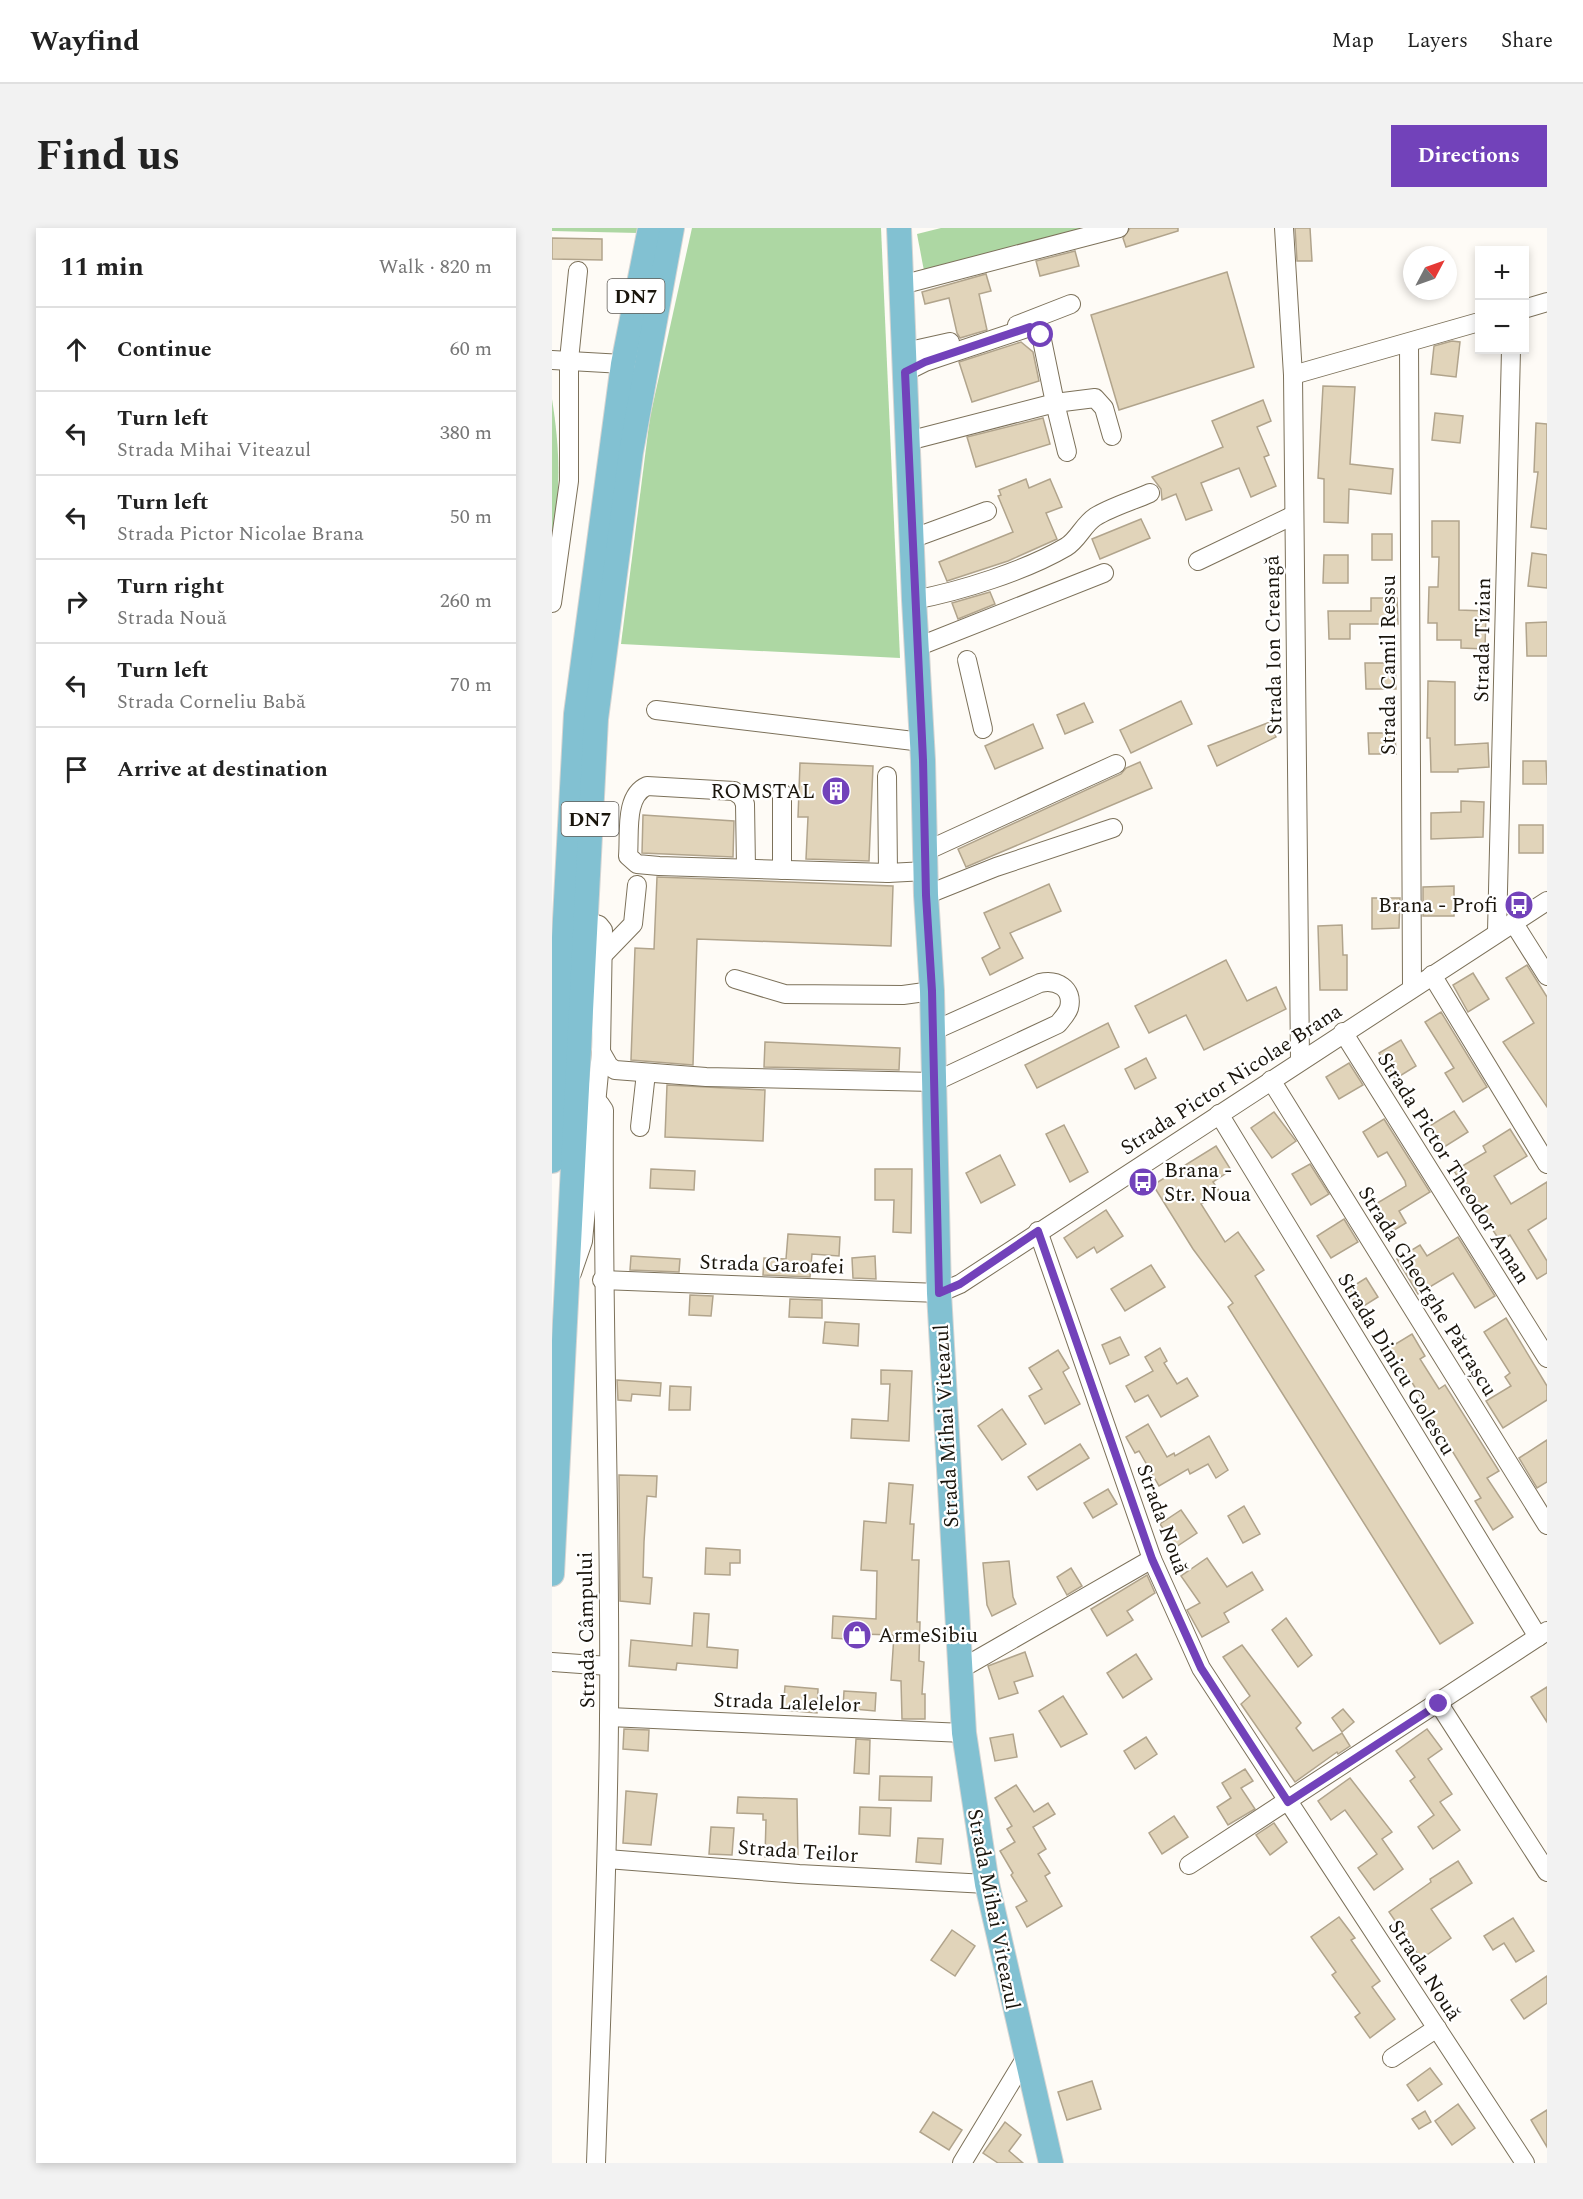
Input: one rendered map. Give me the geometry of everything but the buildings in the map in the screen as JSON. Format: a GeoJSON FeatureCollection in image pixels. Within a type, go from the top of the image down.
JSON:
{"type":"FeatureCollection","features":[{"type":"Feature","properties":{"kind":"main road","name":"DN7"},"geometry":{"type":"LineString","coordinates":[[552,1161],[576,714],[623,364],[650,228]]}},
{"type":"Feature","properties":{"kind":"main road","name":"DN7"},"geometry":{"type":"LineString","coordinates":[[552,1574],[596,719],[611,586],[672,228]]}},
{"type":"Feature","properties":{"kind":"main road","name":"Strada Mihai Viteazul"},"geometry":{"type":"LineString","coordinates":[[899,228],[911,539],[922,742],[926,895],[932,991],[939,1293],[959,1670],[964,1733],[987,1884],[1025,2060],[1051,2163]]}},
{"type":"Feature","properties":{"kind":"street"},"geometry":{"type":"LineString","coordinates":[[901,285],[1119,228]]}},
{"type":"Feature","properties":{"kind":"street","name":"Strada Ion Creangă"},"geometry":{"type":"LineString","coordinates":[[1284,228],[1293,375],[1300,1061]]}},
{"type":"Feature","properties":{"kind":"street"},"geometry":{"type":"LineString","coordinates":[[552,603],[555,553],[569,481],[560,360],[578,271]]}},
{"type":"Feature","properties":{"kind":"street"},"geometry":{"type":"LineString","coordinates":[[1529,307],[1547,302]]}},
{"type":"Feature","properties":{"kind":"street"},"geometry":{"type":"LineString","coordinates":[[905,362],[1016,325],[1071,303]]}},
{"type":"Feature","properties":{"kind":"street"},"geometry":{"type":"LineString","coordinates":[[1293,375],[1475,323]]}},
{"type":"Feature","properties":{"kind":"street"},"geometry":{"type":"LineString","coordinates":[[905,362],[925,362],[1030,327],[1041,335],[1067,452]]}},
{"type":"Feature","properties":{"kind":"street","name":"Strada Camil Ressu"},"geometry":{"type":"LineString","coordinates":[[1409,343],[1412,987]]}},
{"type":"Feature","properties":{"kind":"street","name":"Strada Tizian"},"geometry":{"type":"LineString","coordinates":[[1497,932],[1511,354]]}},
{"type":"Feature","properties":{"kind":"street"},"geometry":{"type":"LineString","coordinates":[[560,360],[623,364]]}},
{"type":"Feature","properties":{"kind":"street"},"geometry":{"type":"LineString","coordinates":[[908,441],[1055,403],[1095,398],[1104,408],[1112,436]]}},
{"type":"Feature","properties":{"kind":"street"},"geometry":{"type":"LineString","coordinates":[[914,600],[949,594],[1043,558],[1069,546],[1082,528],[1096,517],[1150,493]]}},
{"type":"Feature","properties":{"kind":"street"},"geometry":{"type":"LineString","coordinates":[[911,539],[987,511]]}},
{"type":"Feature","properties":{"kind":"street"},"geometry":{"type":"LineString","coordinates":[[1198,561],[1294,516]]}},
{"type":"Feature","properties":{"kind":"street"},"geometry":{"type":"LineString","coordinates":[[917,647],[1104,573]]}},
{"type":"Feature","properties":{"kind":"street"},"geometry":{"type":"LineString","coordinates":[[967,660],[983,729]]}},
{"type":"Feature","properties":{"kind":"street"},"geometry":{"type":"LineString","coordinates":[[656,710],[922,742]]}},
{"type":"Feature","properties":{"kind":"street"},"geometry":{"type":"LineString","coordinates":[[746,868],[745,804],[742,797],[734,791],[647,786],[639,789],[632,798],[628,856],[631,861],[648,865],[888,873],[926,861],[1116,764]]}},
{"type":"Feature","properties":{"kind":"street"},"geometry":{"type":"LineString","coordinates":[[888,776],[888,873]]}},
{"type":"Feature","properties":{"kind":"street"},"geometry":{"type":"LineString","coordinates":[[782,793],[782,870]]}},
{"type":"Feature","properties":{"kind":"street"},"geometry":{"type":"LineString","coordinates":[[926,895],[996,867],[1113,828]]}},
{"type":"Feature","properties":{"kind":"street"},"geometry":{"type":"LineString","coordinates":[[604,954],[616,945],[633,924],[638,885]]}},
{"type":"Feature","properties":{"kind":"street","name":"Strada Pictor Nicolae Brana"},"geometry":{"type":"LineString","coordinates":[[939,1293],[960,1284],[1547,901]]}},
{"type":"Feature","properties":{"kind":"street"},"geometry":{"type":"LineString","coordinates":[[566,1283],[577,1266],[583,1241],[594,1102],[601,1052],[603,930],[599,925],[584,920]]}},
{"type":"Feature","properties":{"kind":"street"},"geometry":{"type":"LineString","coordinates":[[1513,922],[1547,976]]}},
{"type":"Feature","properties":{"kind":"street"},"geometry":{"type":"LineString","coordinates":[[1432,975],[1547,1164]]}},
{"type":"Feature","properties":{"kind":"street"},"geometry":{"type":"LineString","coordinates":[[735,979],[785,994],[903,994],[932,991]]}},
{"type":"Feature","properties":{"kind":"street"},"geometry":{"type":"LineString","coordinates":[[601,1052],[609,1066],[615,1070],[645,1073],[706,1077],[934,1082],[1058,1024],[1069,1011],[1070,1000],[1060,983],[1052,980],[1040,983],[933,1031]]}},
{"type":"Feature","properties":{"kind":"street","name":"Strada Pictor Theodor Aman"},"geometry":{"type":"LineString","coordinates":[[1343,1032],[1547,1358]]}},
{"type":"Feature","properties":{"kind":"street"},"geometry":{"type":"LineString","coordinates":[[640,1127],[645,1073]]}},
{"type":"Feature","properties":{"kind":"street","name":"Strada Gheorghe Pătrașcu"},"geometry":{"type":"LineString","coordinates":[[1271,1080],[1547,1525]]}},
{"type":"Feature","properties":{"kind":"street","name":"Strada Câmpului"},"geometry":{"type":"LineString","coordinates":[[594,1102],[604,1110],[602,1280],[609,1666],[608,1859],[596,2163]]}},
{"type":"Feature","properties":{"kind":"street","name":"Strada Dinicu Golescu"},"geometry":{"type":"LineString","coordinates":[[1219,1114],[1542,1634]]}},
{"type":"Feature","properties":{"kind":"street","name":"Strada Nouă"},"geometry":{"type":"LineString","coordinates":[[1038,1231],[1152,1559],[1201,1668],[1525,2163]]}},
{"type":"Feature","properties":{"kind":"street","name":"Strada Garoafei"},"geometry":{"type":"LineString","coordinates":[[602,1280],[939,1293]]}},
{"type":"Feature","properties":{"kind":"street"},"geometry":{"type":"LineString","coordinates":[[959,1670],[1152,1559]]}},
{"type":"Feature","properties":{"kind":"street"},"geometry":{"type":"LineString","coordinates":[[1189,1865],[1439,1704],[1542,1634]]}},
{"type":"Feature","properties":{"kind":"street"},"geometry":{"type":"LineString","coordinates":[[552,1662],[609,1666]]}},
{"type":"Feature","properties":{"kind":"street"},"geometry":{"type":"LineString","coordinates":[[1439,1704],[1547,1872]]}},
{"type":"Feature","properties":{"kind":"street","name":"Strada Lalelelor"},"geometry":{"type":"LineString","coordinates":[[609,1717],[964,1733]]}},
{"type":"Feature","properties":{"kind":"street","name":"Strada Teilor"},"geometry":{"type":"LineString","coordinates":[[608,1859],[799,1874],[987,1884]]}},
{"type":"Feature","properties":{"kind":"street"},"geometry":{"type":"LineString","coordinates":[[1392,2058],[1437,2028]]}},
{"type":"Feature","properties":{"kind":"street"},"geometry":{"type":"LineString","coordinates":[[962,2163],[1025,2060]]}},
{"type":"Feature","properties":{"kind":"green space"},"geometry":{"type":"Polygon","coordinates":[[[552,228],[639,228],[638,233],[552,231],[552,228]]]}},
{"type":"Feature","properties":{"kind":"green space"},"geometry":{"type":"Polygon","coordinates":[[[692,228],[881,228],[900,658],[621,644],[650,417],[692,228]]]}},
{"type":"Feature","properties":{"kind":"green space"},"geometry":{"type":"Polygon","coordinates":[[[941,228],[1105,228],[925,276],[917,234],[941,228]]]}},
{"type":"Feature","properties":{"kind":"green space"},"geometry":{"type":"Polygon","coordinates":[[[552,399],[558,483],[552,533],[552,399]]]}},
{"type":"Feature","properties":{"kind":"place","name":"ROMSTAL"},"geometry":{"type":"Point","coordinates":[836,791]}},
{"type":"Feature","properties":{"kind":"place","name":"Brana - Profi"},"geometry":{"type":"Point","coordinates":[1519,905]}},
{"type":"Feature","properties":{"kind":"place","name":"Brana - Str. Noua"},"geometry":{"type":"Point","coordinates":[1143,1182]}},
{"type":"Feature","properties":{"kind":"place","name":"ArmeSibiu"},"geometry":{"type":"Point","coordinates":[857,1635]}},
{"type":"Feature","properties":{"kind":"route"},"geometry":{"type":"LineString","coordinates":[[1041,335],[1030,327],[925,362],[905,372],[923,760],[926,895],[932,991],[939,1293],[960,1284],[1038,1231],[1163,1587],[1201,1668],[1288,1802],[1439,1704]]}}]}
